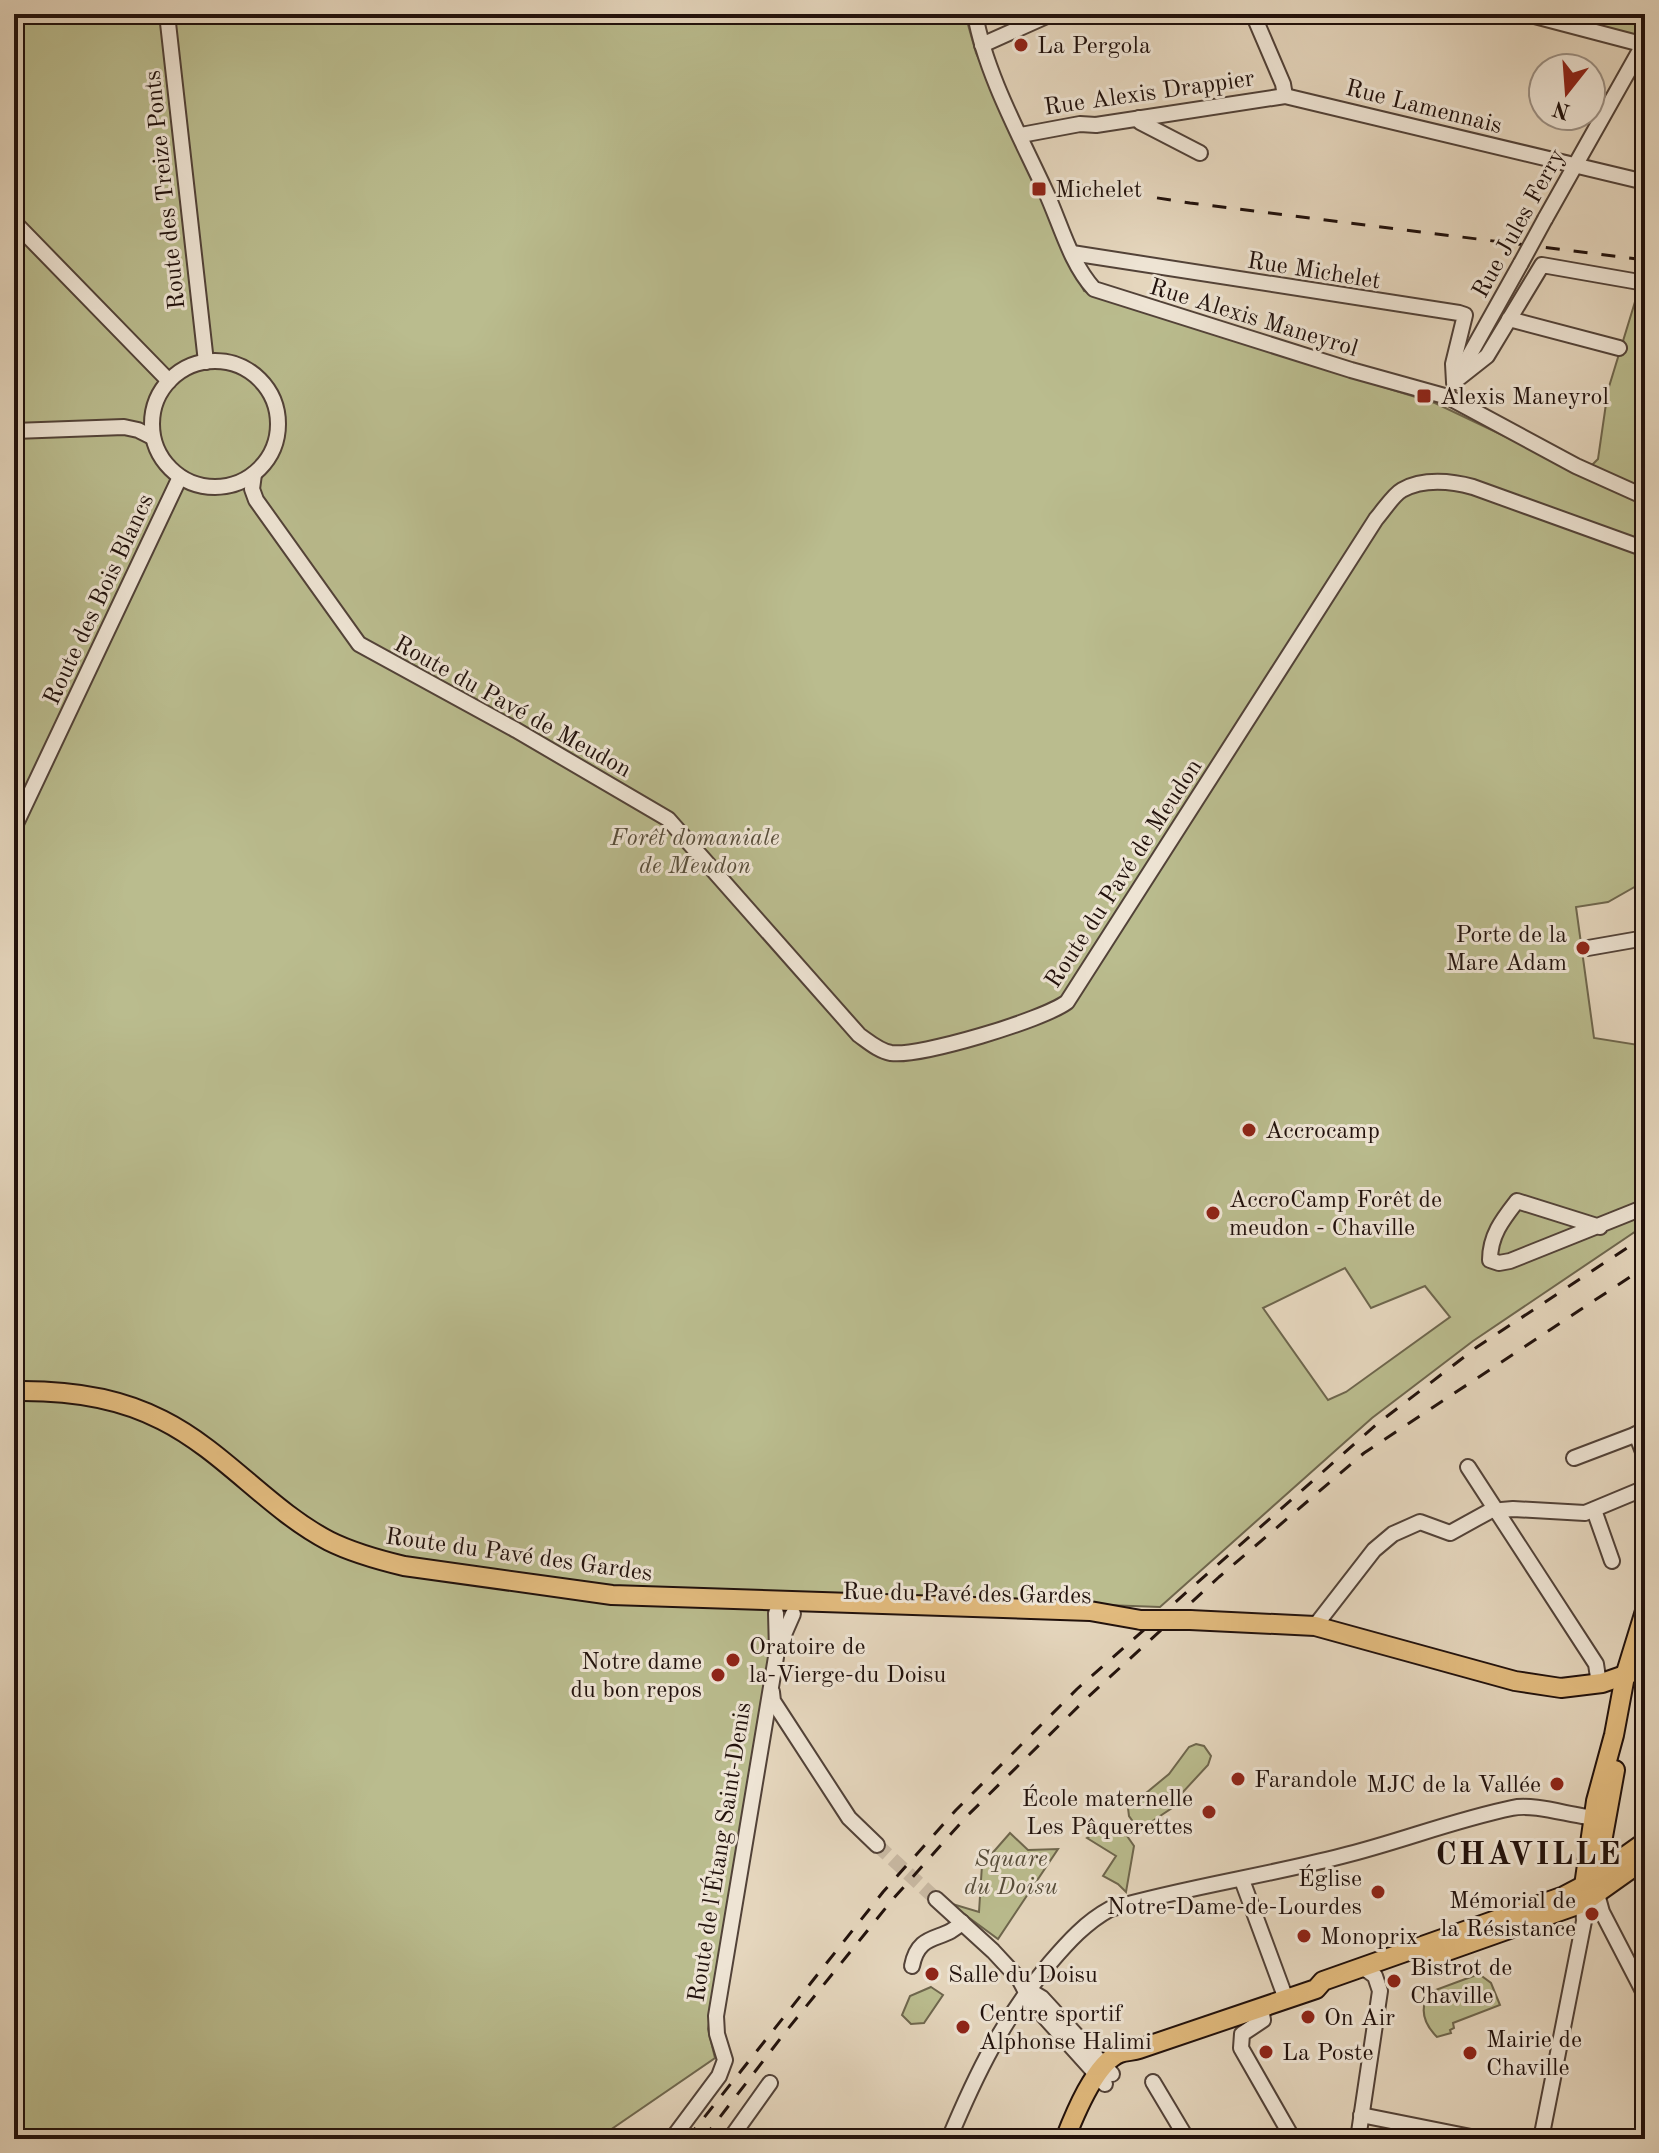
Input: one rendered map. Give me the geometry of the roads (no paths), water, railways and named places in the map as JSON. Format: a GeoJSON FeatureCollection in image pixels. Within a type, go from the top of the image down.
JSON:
{"type":"FeatureCollection","features":[{"type":"Feature","properties":{"kind":"main road","name":"Route du Pavé des Gardes"},"geometry":{"type":"LineString","coordinates":[[14,1391],[65,1392],[97,1397],[162,1420],[212,1451],[310,1529],[374,1559],[404,1566],[612,1595],[785,1607]]}},
{"type":"Feature","properties":{"kind":"main road","name":"Route du Pavé des Gardes"},"geometry":{"type":"LineString","coordinates":[[14,1401],[77,1403],[109,1409],[154,1426],[190,1446],[301,1536],[359,1564],[401,1575],[555,1598],[785,1607]]}},
{"type":"Feature","properties":{"kind":"main road","name":"Rue du Pavé des Gardes"},"geometry":{"type":"LineString","coordinates":[[785,1607],[1090,1611],[1141,1620],[1315,1626],[1515,1681],[1561,1688],[1598,1678],[1638,1661]]}},
{"type":"Feature","properties":{"kind":"main road"},"geometry":{"type":"LineString","coordinates":[[1590,1889],[1599,1815],[1614,1735],[1638,1661],[1645,1611]]}},
{"type":"Feature","properties":{"kind":"main road"},"geometry":{"type":"LineString","coordinates":[[1590,1889],[1645,1842]]}},
{"type":"Feature","properties":{"kind":"main road"},"geometry":{"type":"LineString","coordinates":[[1065,2139],[1121,2053],[1316,1989],[1323,1981],[1370,1972],[1564,1896],[1590,1889],[1645,1859]]}},
{"type":"Feature","properties":{"kind":"main road"},"geometry":{"type":"LineString","coordinates":[[1073,2139],[1104,2075]]}},
{"type":"Feature","properties":{"kind":"street","name":"Route des Treize Ponts"},"geometry":{"type":"LineString","coordinates":[[167,14],[206,362]]}},
{"type":"Feature","properties":{"kind":"street","name":"Rue Alexis Maneyrol"},"geometry":{"type":"LineString","coordinates":[[975,14],[982,45],[1072,253],[1094,289],[1374,377],[1448,397],[1576,466],[1645,497]]}},
{"type":"Feature","properties":{"kind":"street"},"geometry":{"type":"LineString","coordinates":[[982,45],[1051,14]]}},
{"type":"Feature","properties":{"kind":"street"},"geometry":{"type":"LineString","coordinates":[[1253,14],[1283,84],[1285,96]]}},
{"type":"Feature","properties":{"kind":"street"},"geometry":{"type":"LineString","coordinates":[[1527,14],[1644,45]]}},
{"type":"Feature","properties":{"kind":"street","name":"Rue Jules Ferry"},"geometry":{"type":"LineString","coordinates":[[1454,382],[1644,45]]}},
{"type":"Feature","properties":{"kind":"street","name":"Rue Alexis Drappier"},"geometry":{"type":"LineString","coordinates":[[1021,135],[1285,96]]}},
{"type":"Feature","properties":{"kind":"street","name":"Rue Lamennais"},"geometry":{"type":"LineString","coordinates":[[1285,96],[1645,182]]}},
{"type":"Feature","properties":{"kind":"street"},"geometry":{"type":"LineString","coordinates":[[1139,118],[1140,122],[1200,153]]}},
{"type":"Feature","properties":{"kind":"street"},"geometry":{"type":"LineString","coordinates":[[14,222],[169,381]]}},
{"type":"Feature","properties":{"kind":"street","name":"Rue Michelet"},"geometry":{"type":"LineString","coordinates":[[1072,253],[1465,315],[1453,364],[1454,382],[1448,397]]}},
{"type":"Feature","properties":{"kind":"street"},"geometry":{"type":"LineString","coordinates":[[1454,382],[1487,356],[1542,265],[1639,282]]}},
{"type":"Feature","properties":{"kind":"street"},"geometry":{"type":"LineString","coordinates":[[1509,319],[1619,348]]}},
{"type":"Feature","properties":{"kind":"street"},"geometry":{"type":"LineString","coordinates":[[206,362],[229,363],[252,373],[271,395],[276,408],[277,435],[272,452],[254,474],[242,481],[214,487],[197,485],[180,477],[163,459],[152,437],[152,414],[169,381],[182,370],[206,362]]}},
{"type":"Feature","properties":{"kind":"street"},"geometry":{"type":"LineString","coordinates":[[124,427],[152,414]]}},
{"type":"Feature","properties":{"kind":"street"},"geometry":{"type":"LineString","coordinates":[[14,431],[124,427],[152,437]]}},
{"type":"Feature","properties":{"kind":"street","name":"Route du Pavé de Meudon"},"geometry":{"type":"LineString","coordinates":[[254,474],[252,489],[256,500],[359,644],[516,730],[668,819],[859,1035],[882,1051],[907,1055],[1046,1015],[1067,1002],[1376,519],[1402,490],[1450,481],[1645,549]]}},
{"type":"Feature","properties":{"kind":"street","name":"Route des Bois Blancs"},"geometry":{"type":"LineString","coordinates":[[14,828],[180,477]]}},
{"type":"Feature","properties":{"kind":"street"},"geometry":{"type":"LineString","coordinates":[[1588,948],[1645,938]]}},
{"type":"Feature","properties":{"kind":"street"},"geometry":{"type":"LineString","coordinates":[[1600,1227],[1517,1201],[1500,1223],[1490,1245],[1490,1260],[1499,1263],[1510,1261],[1600,1227],[1645,1207]]}},
{"type":"Feature","properties":{"kind":"street"},"geometry":{"type":"LineString","coordinates":[[1574,1458],[1640,1433],[1645,1457]]}},
{"type":"Feature","properties":{"kind":"street"},"geometry":{"type":"LineString","coordinates":[[1468,1467],[1596,1664],[1598,1678]]}},
{"type":"Feature","properties":{"kind":"street"},"geometry":{"type":"LineString","coordinates":[[1315,1626],[1374,1550],[1393,1534],[1420,1522],[1445,1533],[1454,1532],[1496,1510],[1579,1513],[1594,1510],[1645,1488]]}},
{"type":"Feature","properties":{"kind":"street"},"geometry":{"type":"LineString","coordinates":[[1594,1510],[1612,1561]]}},
{"type":"Feature","properties":{"kind":"street","name":"Route de l'Étang Saint-Denis"},"geometry":{"type":"LineString","coordinates":[[672,2139],[719,2076],[725,2060],[717,2034],[716,2016],[785,1607]]}},
{"type":"Feature","properties":{"kind":"street"},"geometry":{"type":"LineString","coordinates":[[771,1687],[773,1701],[849,1818],[877,1845]]}},
{"type":"Feature","properties":{"kind":"street"},"geometry":{"type":"LineString","coordinates":[[949,2139],[994,2040],[1027,1989],[1084,1927],[1110,1909],[1345,1855],[1479,1815],[1522,1806],[1599,1815]]}},
{"type":"Feature","properties":{"kind":"street"},"geometry":{"type":"LineString","coordinates":[[1242,1880],[1286,1999]]}},
{"type":"Feature","properties":{"kind":"street"},"geometry":{"type":"LineString","coordinates":[[1590,1889],[1645,1995]]}},
{"type":"Feature","properties":{"kind":"street"},"geometry":{"type":"LineString","coordinates":[[1541,2139],[1590,1889]]}},
{"type":"Feature","properties":{"kind":"street"},"geometry":{"type":"LineString","coordinates":[[936,1899],[993,1951],[1027,1989],[1042,1998],[1104,2075]]}},
{"type":"Feature","properties":{"kind":"street"},"geometry":{"type":"LineString","coordinates":[[912,1966],[914,1956],[924,1942],[938,1934],[954,1931],[962,1922]]}},
{"type":"Feature","properties":{"kind":"street"},"geometry":{"type":"LineString","coordinates":[[1358,2139],[1379,1995],[1370,1972]]}},
{"type":"Feature","properties":{"kind":"street"},"geometry":{"type":"LineString","coordinates":[[1261,2008],[1263,2020],[1242,2034],[1241,2048],[1293,2139]]}},
{"type":"Feature","properties":{"kind":"street"},"geometry":{"type":"LineString","coordinates":[[1153,2082],[1187,2139]]}},
{"type":"Feature","properties":{"kind":"street"},"geometry":{"type":"LineString","coordinates":[[730,2139],[770,2083]]}},
{"type":"Feature","properties":{"kind":"street"},"geometry":{"type":"LineString","coordinates":[[1361,2115],[1481,2139]]}},
{"type":"Feature","properties":{"kind":"tunnel"},"geometry":{"type":"LineString","coordinates":[[877,1845],[936,1899]]}},
{"type":"Feature","properties":{"kind":"railway"},"geometry":{"type":"LineString","coordinates":[[1074,185],[1190,203],[1645,260]]}},
{"type":"Feature","properties":{"kind":"railway"},"geometry":{"type":"LineString","coordinates":[[687,2139],[883,1892],[956,1810],[1077,1689],[1377,1424],[1477,1347],[1645,1236]]}},
{"type":"Feature","properties":{"kind":"railway"},"geometry":{"type":"LineString","coordinates":[[703,2139],[893,1899],[966,1817],[1087,1698],[1219,1577],[1364,1453],[1645,1267]]}},
{"type":"Feature","properties":{"kind":"place","name":"La Pergola"},"geometry":{"type":"Point","coordinates":[1021,45]}},
{"type":"Feature","properties":{"kind":"place","name":"Michelet"},"geometry":{"type":"Point","coordinates":[1039,189]}},
{"type":"Feature","properties":{"kind":"place","name":"Alexis Maneyrol"},"geometry":{"type":"Point","coordinates":[1424,396]}},
{"type":"Feature","properties":{"kind":"place","name":"Porte de la Mare Adam"},"geometry":{"type":"Point","coordinates":[1583,948]}},
{"type":"Feature","properties":{"kind":"place","name":"Accrocamp"},"geometry":{"type":"Point","coordinates":[1249,1130]}},
{"type":"Feature","properties":{"kind":"place","name":"AccroCamp Forêt de meudon - Chaville"},"geometry":{"type":"Point","coordinates":[1213,1213]}},
{"type":"Feature","properties":{"kind":"place","name":"Oratoire de la-Vierge-du Doisu"},"geometry":{"type":"Point","coordinates":[733,1660]}},
{"type":"Feature","properties":{"kind":"place","name":"Notre dame du bon repos"},"geometry":{"type":"Point","coordinates":[718,1675]}},
{"type":"Feature","properties":{"kind":"place","name":"Farandole"},"geometry":{"type":"Point","coordinates":[1238,1779]}},
{"type":"Feature","properties":{"kind":"place","name":"MJC de la Vallée"},"geometry":{"type":"Point","coordinates":[1557,1784]}},
{"type":"Feature","properties":{"kind":"place","name":"École maternelle Les Pâquerettes"},"geometry":{"type":"Point","coordinates":[1209,1812]}},
{"type":"Feature","properties":{"kind":"place","name":"Église Notre-Dame-de-Lourdes"},"geometry":{"type":"Point","coordinates":[1378,1892]}},
{"type":"Feature","properties":{"kind":"place","name":"Mémorial de la Résistance"},"geometry":{"type":"Point","coordinates":[1592,1914]}},
{"type":"Feature","properties":{"kind":"place","name":"Monoprix"},"geometry":{"type":"Point","coordinates":[1304,1936]}},
{"type":"Feature","properties":{"kind":"place","name":"Salle du Doisu"},"geometry":{"type":"Point","coordinates":[932,1974]}},
{"type":"Feature","properties":{"kind":"place","name":"Bistrot de Chaville"},"geometry":{"type":"Point","coordinates":[1394,1981]}},
{"type":"Feature","properties":{"kind":"place","name":"On Air"},"geometry":{"type":"Point","coordinates":[1308,2017]}},
{"type":"Feature","properties":{"kind":"place","name":"Centre sportif Alphonse Halimi"},"geometry":{"type":"Point","coordinates":[963,2027]}},
{"type":"Feature","properties":{"kind":"place","name":"La Poste"},"geometry":{"type":"Point","coordinates":[1266,2052]}},
{"type":"Feature","properties":{"kind":"place","name":"Mairie de Chaville"},"geometry":{"type":"Point","coordinates":[1470,2053]}},
{"type":"Feature","properties":{"kind":"district","name":"CHAVILLE"},"geometry":{"type":"Point","coordinates":[1529,1853]}},
{"type":"Feature","properties":{"kind":"park label","name":"Forêt domaniale de Meudon"},"geometry":{"type":"Point","coordinates":[695,851]}},
{"type":"Feature","properties":{"kind":"park label","name":"Square du Doisu"},"geometry":{"type":"Point","coordinates":[1011,1872]}}]}
